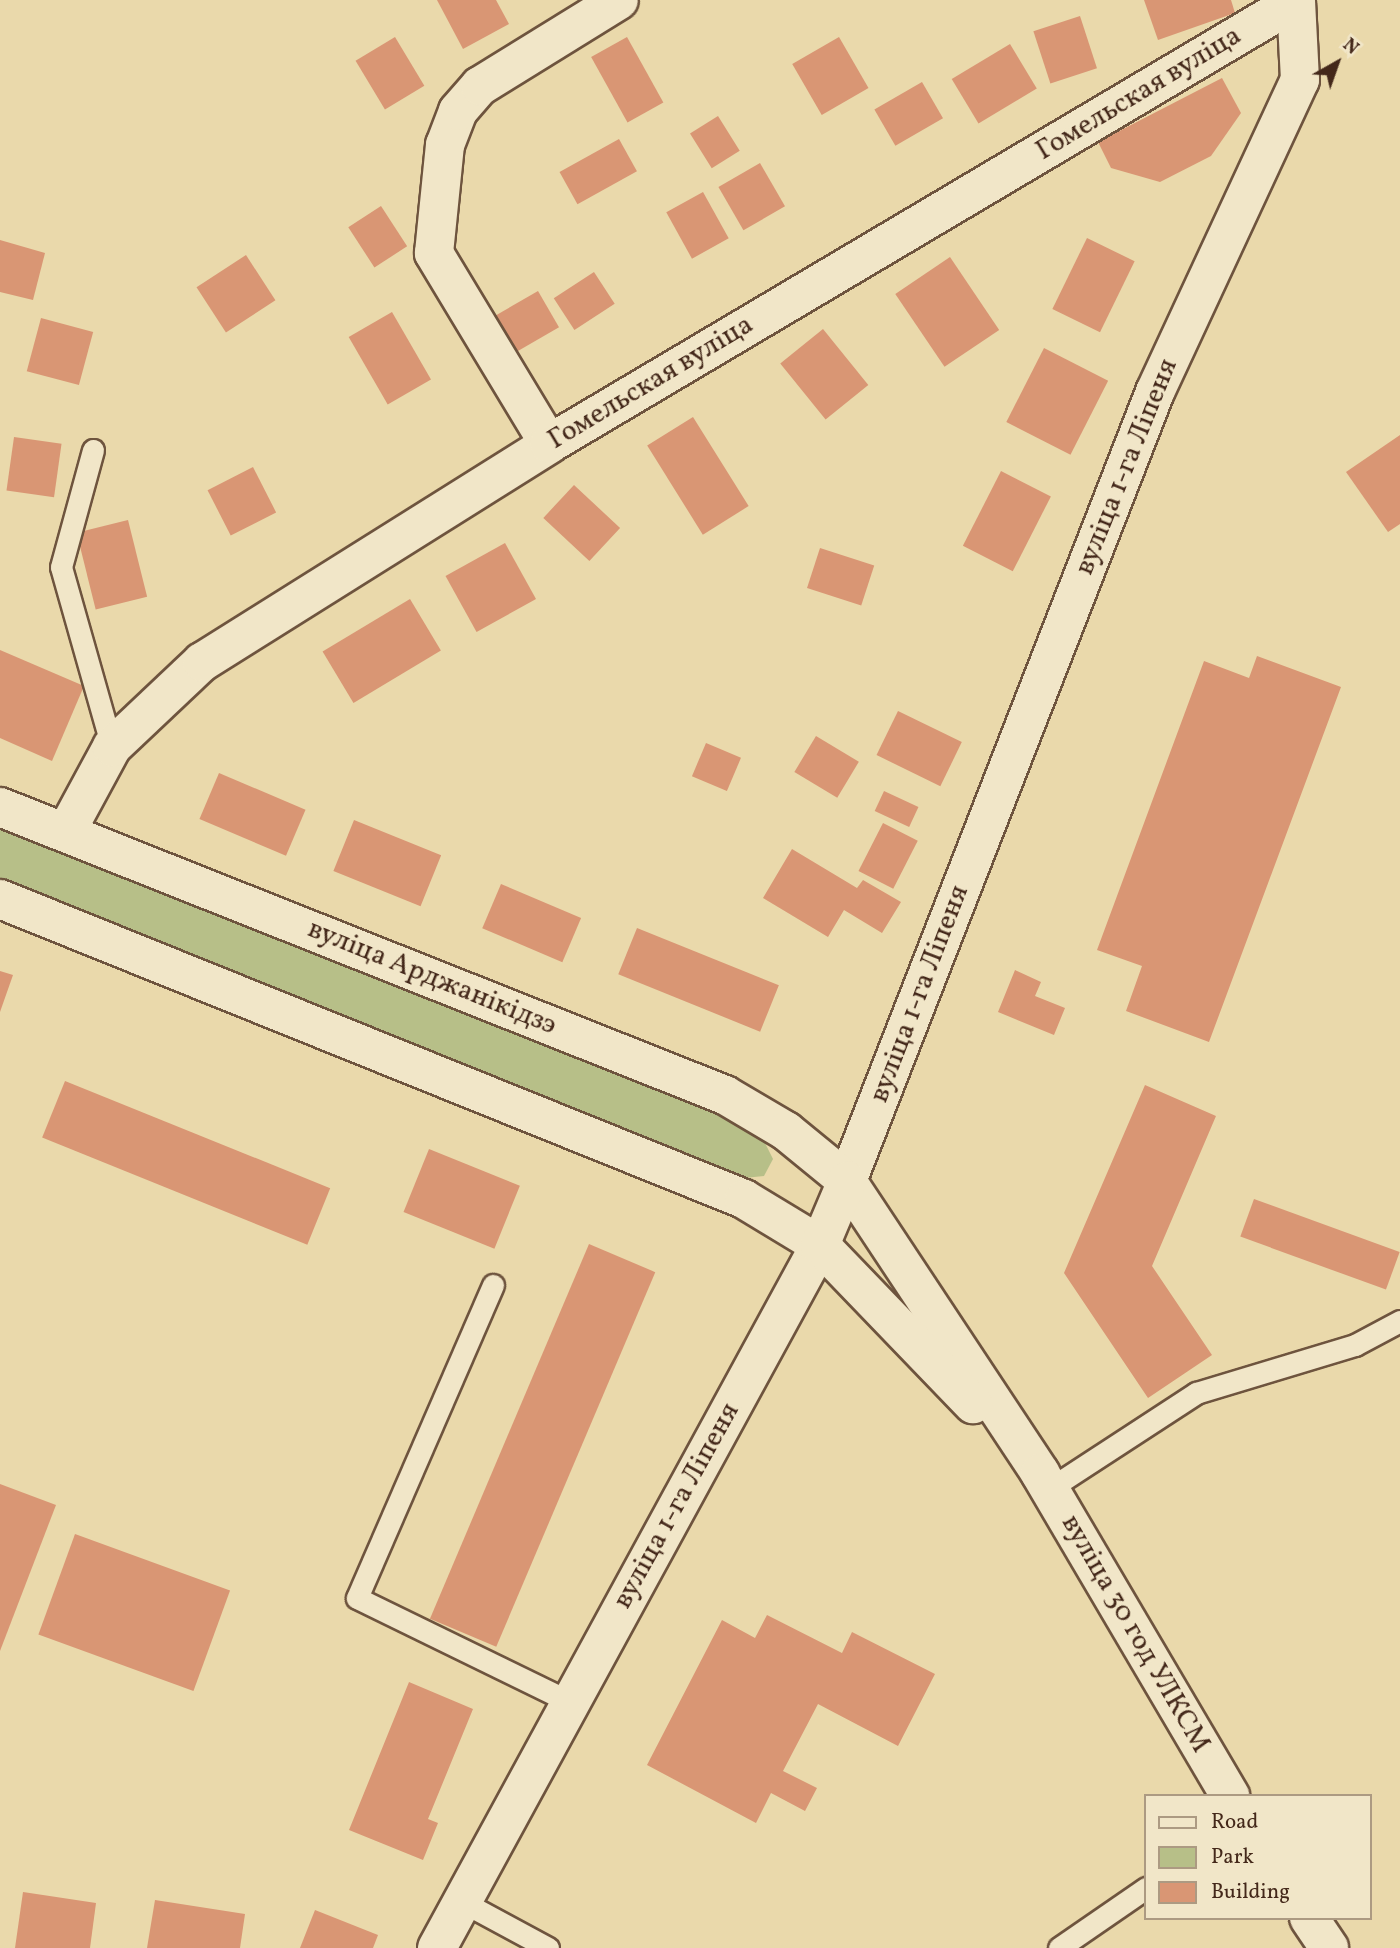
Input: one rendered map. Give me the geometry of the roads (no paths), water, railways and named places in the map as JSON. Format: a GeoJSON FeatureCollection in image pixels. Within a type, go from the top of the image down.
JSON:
{"type":"FeatureCollection","features":[{"type":"Feature","properties":{"kind":"street"},"geometry":{"type":"LineString","coordinates":[[549,444],[434,253],[445,145],[458,111],[480,86],[619,0]]}},
{"type":"Feature","properties":{"kind":"street","name":"Гомельская вуліца"},"geometry":{"type":"LineString","coordinates":[[66,832],[113,747],[202,662],[549,444],[1296,1]]}},
{"type":"Feature","properties":{"kind":"street","name":"вуліца 1-га Ліпеня"},"geometry":{"type":"LineString","coordinates":[[437,1948],[820,1245],[1155,392],[1300,80],[1296,1]]}},
{"type":"Feature","properties":{"kind":"street","name":"вуліца Арджанікідзэ"},"geometry":{"type":"LineString","coordinates":[[0,807],[725,1095],[786,1131],[847,1181]]}},
{"type":"Feature","properties":{"kind":"street"},"geometry":{"type":"LineString","coordinates":[[0,899],[744,1199],[820,1245]]}},
{"type":"Feature","properties":{"kind":"street","name":"вуліца 30 год УЛКСМ"},"geometry":{"type":"LineString","coordinates":[[847,1181],[1045,1481],[1229,1794]]}},
{"type":"Feature","properties":{"kind":"street","name":"вуліца 30 год УЛКСМ"},"geometry":{"type":"LineString","coordinates":[[820,1245],[1045,1481]]}},
{"type":"Feature","properties":{"kind":"street"},"geometry":{"type":"LineString","coordinates":[[1310,1920],[1329,1948]]}},
{"type":"Feature","properties":{"kind":"lane"},"geometry":{"type":"LineString","coordinates":[[93,450],[61,567],[113,747]]}},
{"type":"Feature","properties":{"kind":"lane"},"geometry":{"type":"LineString","coordinates":[[493,1285],[357,1598],[570,1702]]}},
{"type":"Feature","properties":{"kind":"lane"},"geometry":{"type":"LineString","coordinates":[[1045,1481],[1196,1393],[1355,1345],[1400,1321]]}},
{"type":"Feature","properties":{"kind":"lane"},"geometry":{"type":"LineString","coordinates":[[1059,1948],[1144,1889]]}},
{"type":"Feature","properties":{"kind":"lane"},"geometry":{"type":"LineString","coordinates":[[461,1901],[548,1948]]}}]}
